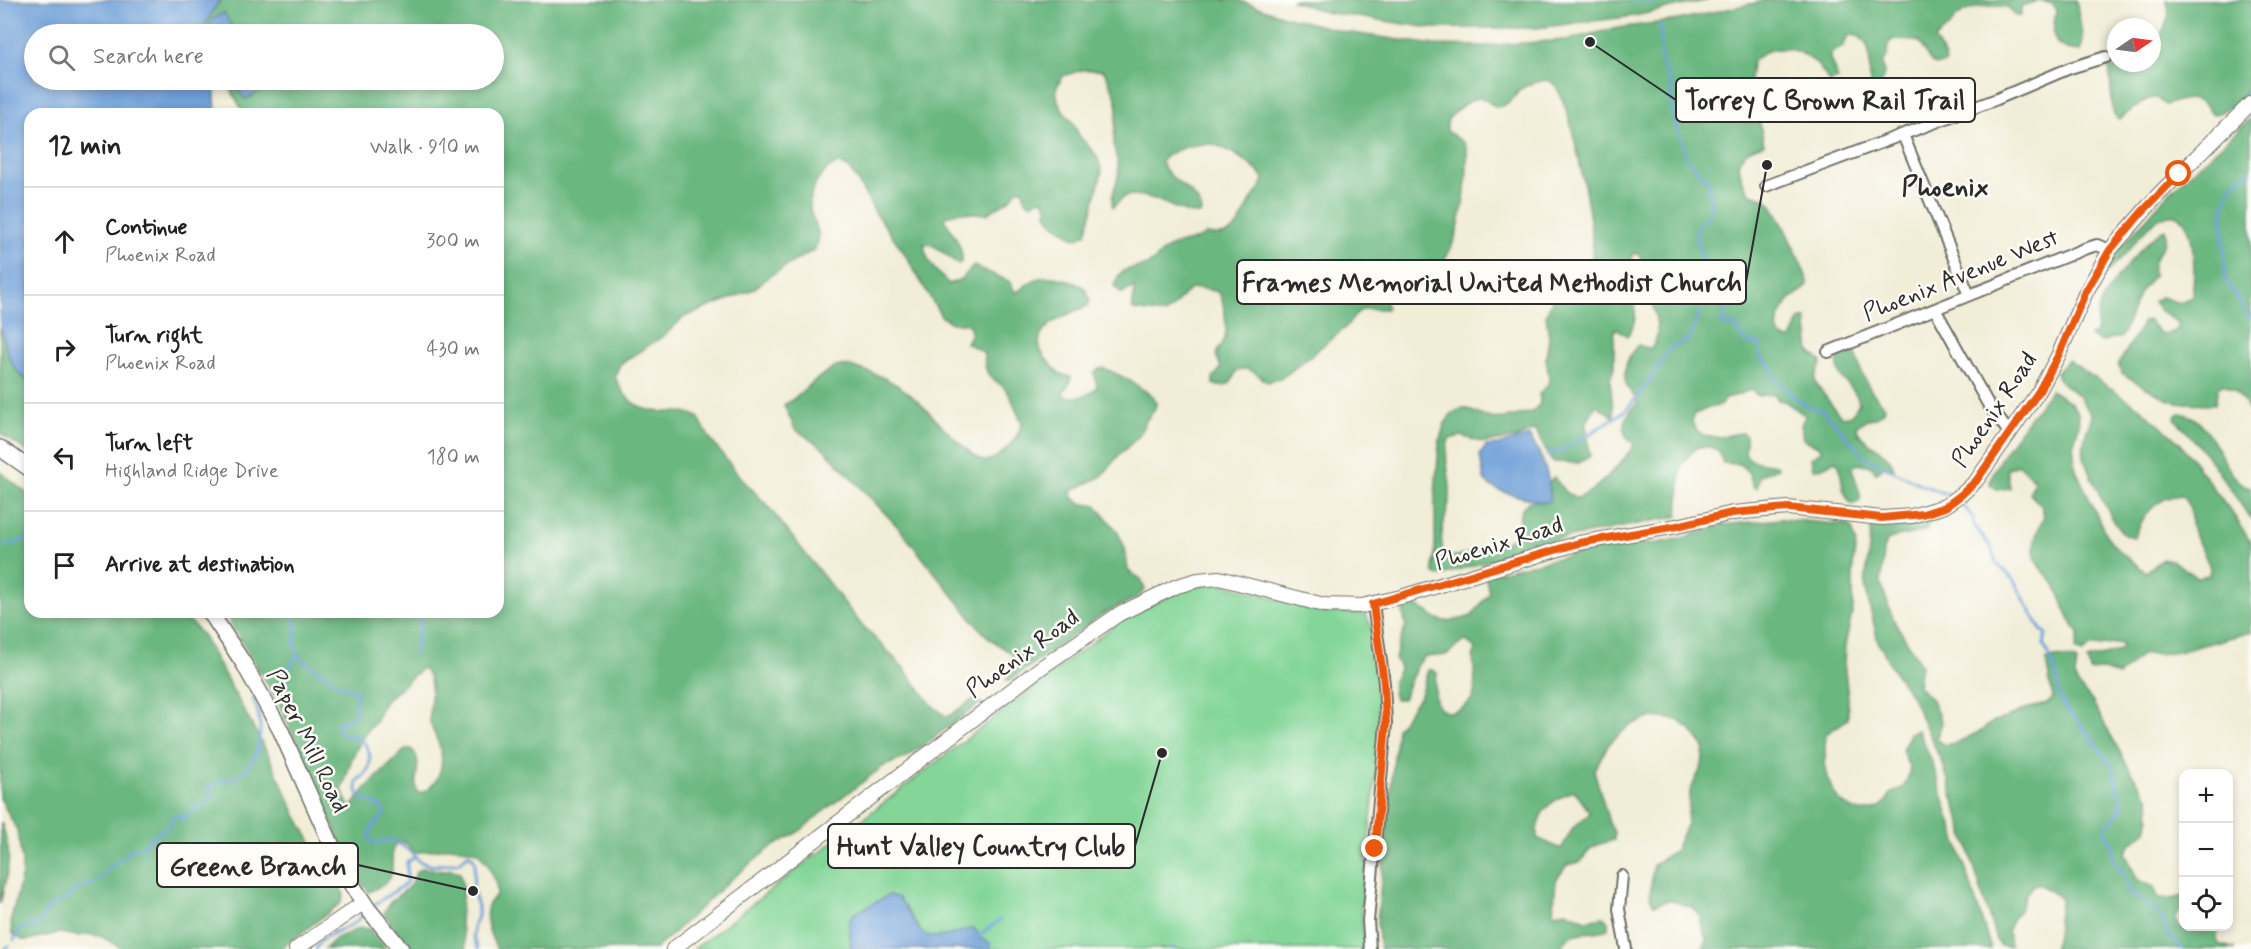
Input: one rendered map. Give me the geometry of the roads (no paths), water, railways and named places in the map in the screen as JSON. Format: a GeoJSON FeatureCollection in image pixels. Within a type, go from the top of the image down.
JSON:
{"type":"FeatureCollection","features":[{"type":"Feature","properties":{"kind":"main road"},"geometry":{"type":"LineString","coordinates":[[0,448],[24,465]]}},
{"type":"Feature","properties":{"kind":"main road","name":"Paper Mill Road"},"geometry":{"type":"LineString","coordinates":[[214,618],[244,664],[281,731],[335,854],[363,903],[401,949]]}},
{"type":"Feature","properties":{"kind":"street"},"geometry":{"type":"LineString","coordinates":[[1766,186],[1997,99],[2070,68],[2106,57]]}},
{"type":"Feature","properties":{"kind":"street","name":"Phoenix Road"},"geometry":{"type":"LineString","coordinates":[[674,949],[994,701],[1084,636],[1141,602],[1189,583],[1219,578],[1324,605],[1350,607],[1373,604],[1579,543],[1677,526],[1732,513],[1788,508],[1882,518],[1931,512],[1953,502],[1969,488],[2010,434],[2046,380],[2086,291],[2110,250],[2158,195],[2251,103]]}},
{"type":"Feature","properties":{"kind":"street"},"geometry":{"type":"LineString","coordinates":[[1903,135],[1969,295]]}},
{"type":"Feature","properties":{"kind":"street","name":"Phoenix Avenue West"},"geometry":{"type":"LineString","coordinates":[[1828,352],[2084,249],[2097,245],[2110,250]]}},
{"type":"Feature","properties":{"kind":"street"},"geometry":{"type":"LineString","coordinates":[[1935,309],[1988,404],[2010,434]]}},
{"type":"Feature","properties":{"kind":"street"},"geometry":{"type":"LineString","coordinates":[[1370,949],[1368,921],[1386,724],[1384,683],[1373,604]]}},
{"type":"Feature","properties":{"kind":"street"},"geometry":{"type":"LineString","coordinates":[[1622,876],[1619,909],[1626,949]]}},
{"type":"Feature","properties":{"kind":"street"},"geometry":{"type":"LineString","coordinates":[[296,949],[363,903]]}},
{"type":"Feature","properties":{"kind":"water"},"geometry":{"type":"Polygon","coordinates":[[[0,0],[220,0],[206,24],[24,24],[24,90],[215,90],[216,108],[24,108],[24,378],[12,364],[0,324],[0,0]]]}},
{"type":"Feature","properties":{"kind":"water"},"geometry":{"type":"Polygon","coordinates":[[[224,13],[230,24],[211,24],[212,19],[224,13]]]}},
{"type":"Feature","properties":{"kind":"water"},"geometry":{"type":"Polygon","coordinates":[[[238,90],[261,91],[246,99],[238,90]]]}},
{"type":"Feature","properties":{"kind":"water"},"geometry":{"type":"Polygon","coordinates":[[[1529,436],[1542,458],[1547,475],[1550,500],[1544,503],[1495,489],[1484,480],[1480,455],[1486,446],[1529,436]]]}},
{"type":"Feature","properties":{"kind":"water"},"geometry":{"type":"Polygon","coordinates":[[[889,895],[899,898],[921,932],[939,937],[972,928],[976,930],[980,938],[989,942],[992,949],[851,949],[849,924],[852,915],[889,895]]]}},
{"type":"Feature","properties":{"kind":"waterway"},"geometry":{"type":"LineString","coordinates":[[1632,0],[1640,0]]}},
{"type":"Feature","properties":{"kind":"waterway"},"geometry":{"type":"LineString","coordinates":[[1646,0],[1652,4]]}},
{"type":"Feature","properties":{"kind":"waterway"},"geometry":{"type":"LineString","coordinates":[[1661,25],[1661,62],[1671,84],[1671,105],[1675,123],[1688,160],[1709,183],[1711,213],[1698,227],[1696,237],[1702,259],[1700,274],[1704,281],[1710,282]]}},
{"type":"Feature","properties":{"kind":"waterway"},"geometry":{"type":"LineString","coordinates":[[2243,99],[2251,86]]}},
{"type":"Feature","properties":{"kind":"waterway"},"geometry":{"type":"LineString","coordinates":[[2251,171],[2234,182],[2228,194],[2223,215],[2225,279],[2251,319]]}},
{"type":"Feature","properties":{"kind":"waterway"},"geometry":{"type":"LineString","coordinates":[[1547,455],[1566,449],[1625,411],[1649,382],[1671,348],[1690,339],[1710,282],[1725,273],[1730,275],[1733,299],[1727,314],[1722,317],[1722,324],[1735,325],[1742,338],[1749,344],[1759,343],[1761,358],[1771,365],[1775,379],[1796,399],[1814,409],[1824,410],[1826,416],[1831,418],[1863,456],[1922,485],[1949,495]]}},
{"type":"Feature","properties":{"kind":"waterway"},"geometry":{"type":"LineString","coordinates":[[1962,504],[1991,547],[1996,563],[2011,577]]}},
{"type":"Feature","properties":{"kind":"waterway"},"geometry":{"type":"LineString","coordinates":[[0,545],[24,540]]}},
{"type":"Feature","properties":{"kind":"waterway"},"geometry":{"type":"LineString","coordinates":[[2013,579],[2041,630],[2046,634],[2044,645],[2056,672],[2059,695],[2065,708],[2081,724],[2112,766],[2122,806],[2105,829],[2106,835],[2114,846],[2112,856],[2126,879],[2128,891],[2160,915],[2169,937],[2182,949]]}},
{"type":"Feature","properties":{"kind":"waterway"},"geometry":{"type":"LineString","coordinates":[[293,618],[297,625],[294,644],[300,659],[340,685],[357,691],[355,715],[348,721],[338,723],[337,729],[346,737],[356,735],[364,743],[369,753],[368,770],[357,781],[358,793],[381,807],[385,815],[372,827],[369,838],[374,843],[390,840],[399,843],[420,862],[432,866],[460,862],[468,855],[472,856],[475,862],[473,891],[478,907],[473,936],[478,949]]}},
{"type":"Feature","properties":{"kind":"waterway"},"geometry":{"type":"LineString","coordinates":[[415,653],[420,618]]}},
{"type":"Feature","properties":{"kind":"waterway"},"geometry":{"type":"LineString","coordinates":[[270,690],[282,681],[298,655]]}},
{"type":"Feature","properties":{"kind":"waterway"},"geometry":{"type":"LineString","coordinates":[[14,940],[20,929],[39,925],[49,907],[68,898],[74,891],[101,879],[131,849],[143,848],[152,836],[168,828],[174,816],[185,818],[194,809],[205,805],[213,797],[207,789],[210,786],[229,780],[248,766],[255,756],[260,734],[253,698]]}},
{"type":"Feature","properties":{"kind":"waterway"},"geometry":{"type":"LineString","coordinates":[[375,904],[404,885],[407,881],[407,862],[415,857]]}},
{"type":"Feature","properties":{"kind":"waterway"},"geometry":{"type":"LineString","coordinates":[[316,949],[326,937],[353,924],[363,915]]}},
{"type":"Feature","properties":{"kind":"waterway"},"geometry":{"type":"LineString","coordinates":[[978,936],[1000,920]]}},
{"type":"Feature","properties":{"kind":"waterway"},"geometry":{"type":"LineString","coordinates":[[5,949],[9,946]]}},
{"type":"Feature","properties":{"kind":"place","name":"Torrey C Brown Rail Trail"},"geometry":{"type":"Point","coordinates":[1590,42]}},
{"type":"Feature","properties":{"kind":"place","name":"Frames Memorial United Methodist Church"},"geometry":{"type":"Point","coordinates":[1767,165]}},
{"type":"Feature","properties":{"kind":"place","name":"Hunt Valley Country Club"},"geometry":{"type":"Point","coordinates":[1162,753]}},
{"type":"Feature","properties":{"kind":"place","name":"Greene Branch"},"geometry":{"type":"Point","coordinates":[473,891]}},
{"type":"Feature","properties":{"kind":"district","name":"Phoenix"},"geometry":{"type":"Point","coordinates":[1945,187]}}]}
